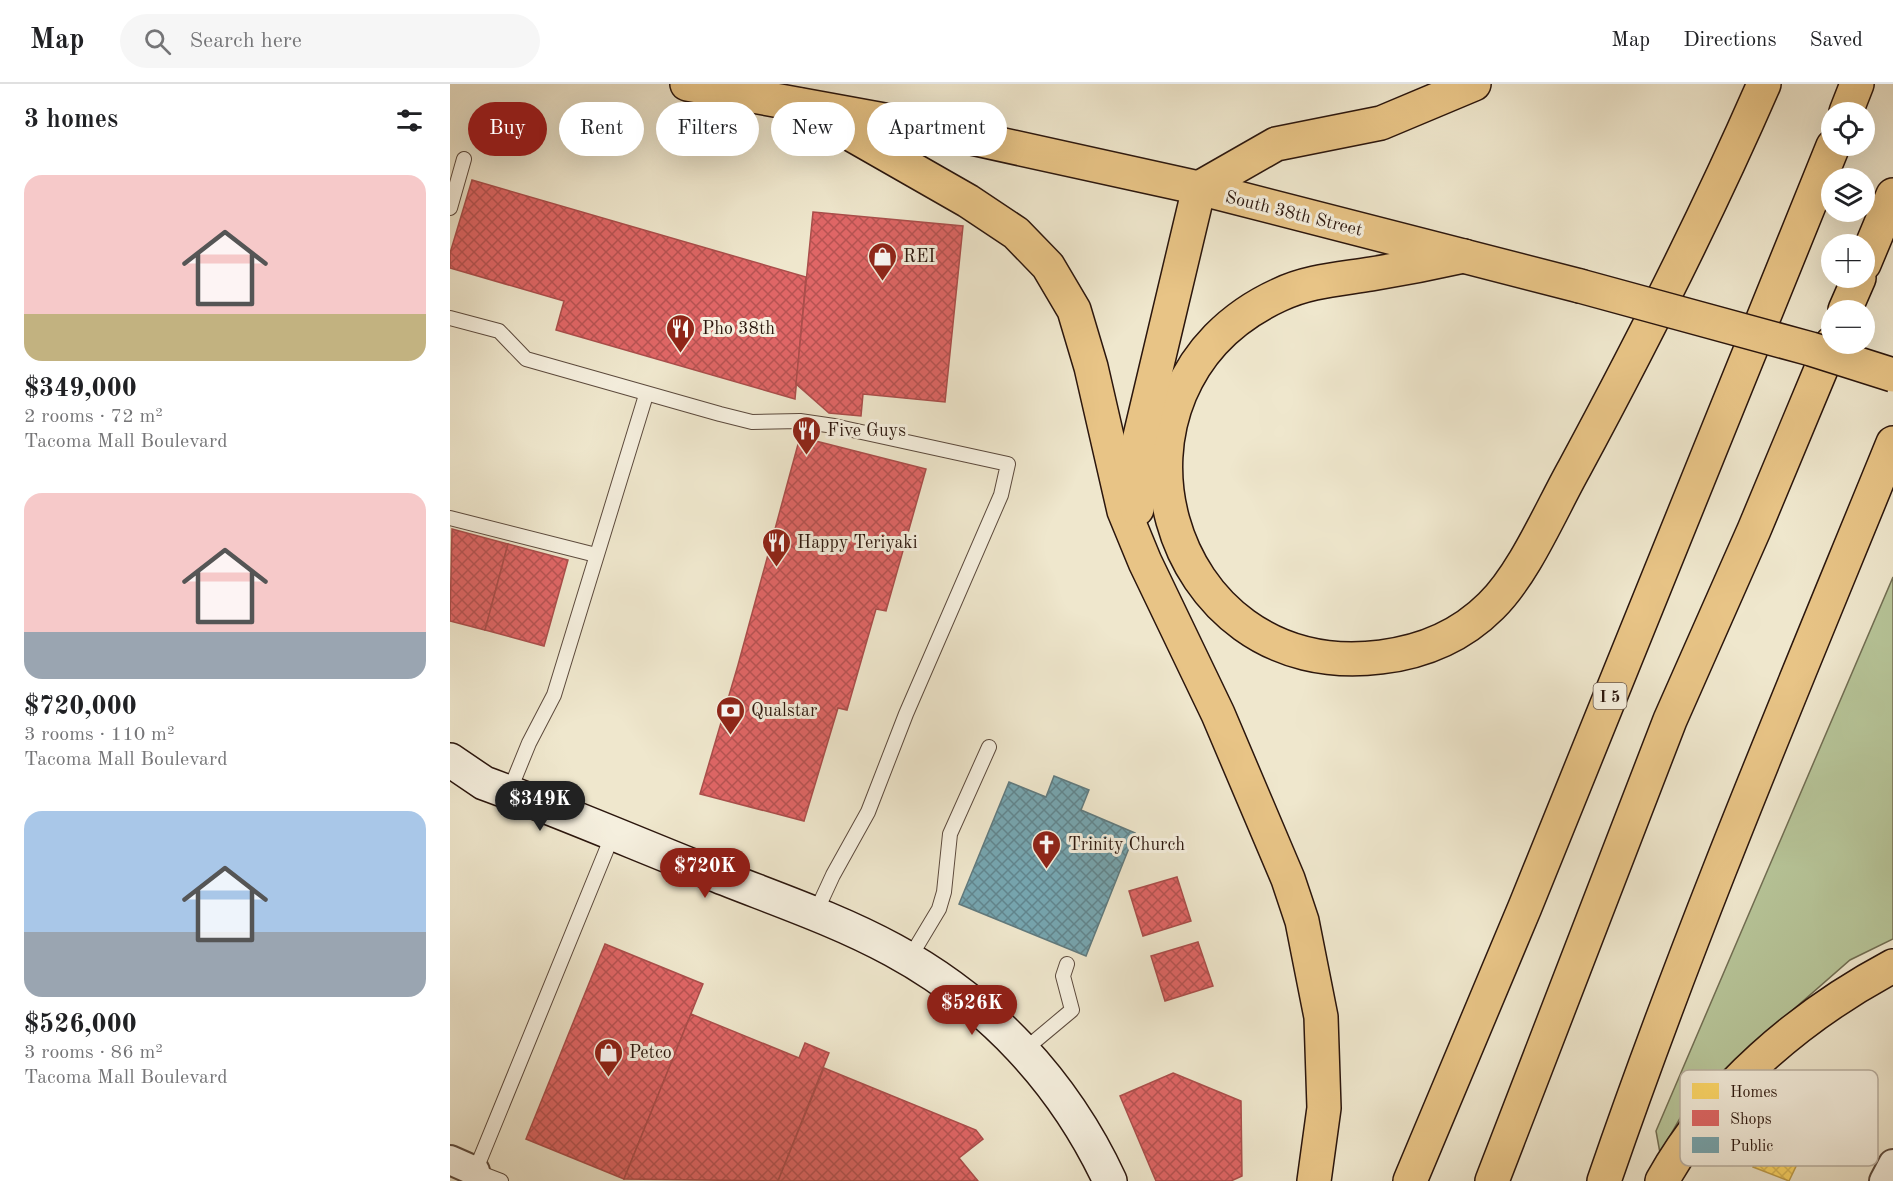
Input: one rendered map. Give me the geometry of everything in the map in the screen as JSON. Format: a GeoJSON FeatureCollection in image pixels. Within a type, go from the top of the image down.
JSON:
{"type":"FeatureCollection","features":[{"type":"Feature","properties":{"kind":"main road","name":"South 38th Street"},"geometry":{"type":"LineString","coordinates":[[687,84],[784,102]]}},
{"type":"Feature","properties":{"kind":"main road"},"geometry":{"type":"LineString","coordinates":[[1145,562],[1136,502],[1137,449],[1199,188],[1276,144],[1381,123],[1474,84]]}},
{"type":"Feature","properties":{"kind":"main road"},"geometry":{"type":"LineString","coordinates":[[1464,256],[1418,267],[1318,282],[1280,294],[1247,312],[1222,333],[1196,364],[1182,392],[1167,432],[1165,475],[1170,518],[1181,549],[1208,591],[1236,622],[1273,643],[1318,656],[1360,660],[1402,655],[1438,643],[1465,627],[1492,605],[1535,541],[1622,380],[1697,230],[1764,84]]}},
{"type":"Feature","properties":{"kind":"main road"},"geometry":{"type":"LineString","coordinates":[[1850,102],[1857,84]]}},
{"type":"Feature","properties":{"kind":"main road","name":"South 38th Street"},"geometry":{"type":"LineString","coordinates":[[855,115],[917,126],[1199,188],[1580,286],[1811,349],[1893,375]]}},
{"type":"Feature","properties":{"kind":"main road"},"geometry":{"type":"LineString","coordinates":[[855,137],[992,215],[1016,233],[1048,267],[1074,310],[1091,367],[1124,511],[1145,562],[1218,714],[1288,879],[1302,921],[1321,1017],[1324,1108],[1314,1181]]}},
{"type":"Feature","properties":{"kind":"main road","name":"I 5"},"geometry":{"type":"LineString","coordinates":[[1410,1181],[1525,907],[1829,156]]}},
{"type":"Feature","properties":{"kind":"main road"},"geometry":{"type":"LineString","coordinates":[[1875,238],[1893,195]]}},
{"type":"Feature","properties":{"kind":"main road"},"geometry":{"type":"LineString","coordinates":[[1492,1181],[1670,720],[1754,530],[1827,354]]}},
{"type":"Feature","properties":{"kind":"main road"},"geometry":{"type":"LineString","coordinates":[[1604,1181],[1641,1075],[1774,733],[1893,443]]}},
{"type":"Feature","properties":{"kind":"main road"},"geometry":{"type":"LineString","coordinates":[[1774,733],[1893,489]]}},
{"type":"Feature","properties":{"kind":"main road"},"geometry":{"type":"LineString","coordinates":[[1750,1070],[1806,1021],[1869,978],[1893,966]]}},
{"type":"Feature","properties":{"kind":"main road"},"geometry":{"type":"LineString","coordinates":[[1662,1181],[1680,1150]]}},
{"type":"Feature","properties":{"kind":"street"},"geometry":{"type":"LineString","coordinates":[[450,760],[497,787]]}},
{"type":"Feature","properties":{"kind":"street"},"geometry":{"type":"LineString","coordinates":[[450,773],[497,787],[815,915],[909,958],[948,982],[1006,1032],[1061,1094],[1110,1181]]}},
{"type":"Feature","properties":{"kind":"street"},"geometry":{"type":"LineString","coordinates":[[1884,1181],[1893,1164]]}},
{"type":"Feature","properties":{"kind":"lane"},"geometry":{"type":"LineString","coordinates":[[450,208],[464,159]]}},
{"type":"Feature","properties":{"kind":"lane"},"geometry":{"type":"LineString","coordinates":[[450,318],[499,331],[526,358],[646,395],[752,422],[800,421],[834,426],[1008,464],[1001,495],[906,714],[868,812],[815,915]]}},
{"type":"Feature","properties":{"kind":"lane"},"geometry":{"type":"LineString","coordinates":[[497,787],[529,743],[554,695],[646,395]]}},
{"type":"Feature","properties":{"kind":"lane"},"geometry":{"type":"LineString","coordinates":[[450,518],[596,555]]}},
{"type":"Feature","properties":{"kind":"lane"},"geometry":{"type":"LineString","coordinates":[[909,958],[939,909],[944,892],[950,834],[989,747]]}},
{"type":"Feature","properties":{"kind":"lane"},"geometry":{"type":"LineString","coordinates":[[474,1173],[613,834]]}},
{"type":"Feature","properties":{"kind":"lane"},"geometry":{"type":"LineString","coordinates":[[1023,1051],[1072,1010],[1063,976],[1067,964]]}},
{"type":"Feature","properties":{"kind":"green space"},"geometry":{"type":"Polygon","coordinates":[[[1893,577],[1893,939],[1850,960],[1724,1070],[1682,1070],[1893,577]]]}},
{"type":"Feature","properties":{"kind":"green space"},"geometry":{"type":"Polygon","coordinates":[[[1680,1075],[1680,1118],[1660,1153],[1656,1131],[1680,1075]]]}},
{"type":"Feature","properties":{"kind":"building: Homes"},"geometry":{"type":"Polygon","coordinates":[[[1753,1166],[1796,1166],[1789,1181],[1753,1166]]]}},
{"type":"Feature","properties":{"kind":"building: Shops"},"geometry":{"type":"Polygon","coordinates":[[[472,180],[806,277],[795,399],[556,330],[564,301],[450,268],[450,253],[472,180]]]}},
{"type":"Feature","properties":{"kind":"building: Shops","name":"REI"},"geometry":{"type":"Polygon","coordinates":[[[813,212],[963,226],[945,402],[863,394],[861,416],[829,413],[796,384],[813,212]]]}},
{"type":"Feature","properties":{"kind":"building: Shops"},"geometry":{"type":"Polygon","coordinates":[[[800,437],[926,469],[886,611],[876,609],[847,710],[838,708],[804,821],[700,794],[800,437]]]}},
{"type":"Feature","properties":{"kind":"building: Shops"},"geometry":{"type":"Polygon","coordinates":[[[452,529],[508,544],[485,630],[450,621],[452,529]]]}},
{"type":"Feature","properties":{"kind":"building: Shops"},"geometry":{"type":"Polygon","coordinates":[[[508,544],[568,560],[544,646],[485,630],[508,544]]]}},
{"type":"Feature","properties":{"kind":"building: Shops"},"geometry":{"type":"Polygon","coordinates":[[[1177,877],[1191,921],[1143,936],[1129,891],[1177,877]]]}},
{"type":"Feature","properties":{"kind":"building: Shops"},"geometry":{"type":"Polygon","coordinates":[[[1198,942],[1213,986],[1165,1001],[1151,956],[1198,942]]]}},
{"type":"Feature","properties":{"kind":"building: Shops","name":"Petco"},"geometry":{"type":"Polygon","coordinates":[[[605,944],[703,984],[624,1179],[526,1139],[605,944]]]}},
{"type":"Feature","properties":{"kind":"building: Shops"},"geometry":{"type":"Polygon","coordinates":[[[691,1014],[799,1058],[805,1043],[829,1053],[778,1181],[624,1179],[691,1014]]]}},
{"type":"Feature","properties":{"kind":"building: Shops"},"geometry":{"type":"Polygon","coordinates":[[[824,1068],[976,1130],[983,1139],[959,1158],[978,1181],[778,1181],[824,1068]]]}},
{"type":"Feature","properties":{"kind":"building: Shops"},"geometry":{"type":"Polygon","coordinates":[[[1173,1073],[1241,1101],[1242,1176],[1231,1181],[1156,1181],[1120,1096],[1173,1073]]]}},
{"type":"Feature","properties":{"kind":"building: Public","name":"Trinity Church"},"geometry":{"type":"Polygon","coordinates":[[[1054,776],[1089,790],[1081,810],[1135,833],[1086,956],[959,904],[1009,782],[1046,797],[1054,776]]]}},
{"type":"Feature","properties":{"kind":"place","name":"REI"},"geometry":{"type":"Point","coordinates":[882,282]}},
{"type":"Feature","properties":{"kind":"place","name":"Pho 38th"},"geometry":{"type":"Point","coordinates":[681,354]}},
{"type":"Feature","properties":{"kind":"place","name":"Five Guys"},"geometry":{"type":"Point","coordinates":[806,456]}},
{"type":"Feature","properties":{"kind":"place","name":"Happy Teriyaki"},"geometry":{"type":"Point","coordinates":[776,568]}},
{"type":"Feature","properties":{"kind":"place","name":"Qualstar"},"geometry":{"type":"Point","coordinates":[730,736]}},
{"type":"Feature","properties":{"kind":"place","name":"Trinity Church"},"geometry":{"type":"Point","coordinates":[1047,870]}},
{"type":"Feature","properties":{"kind":"place","name":"Petco"},"geometry":{"type":"Point","coordinates":[608,1078]}}]}
